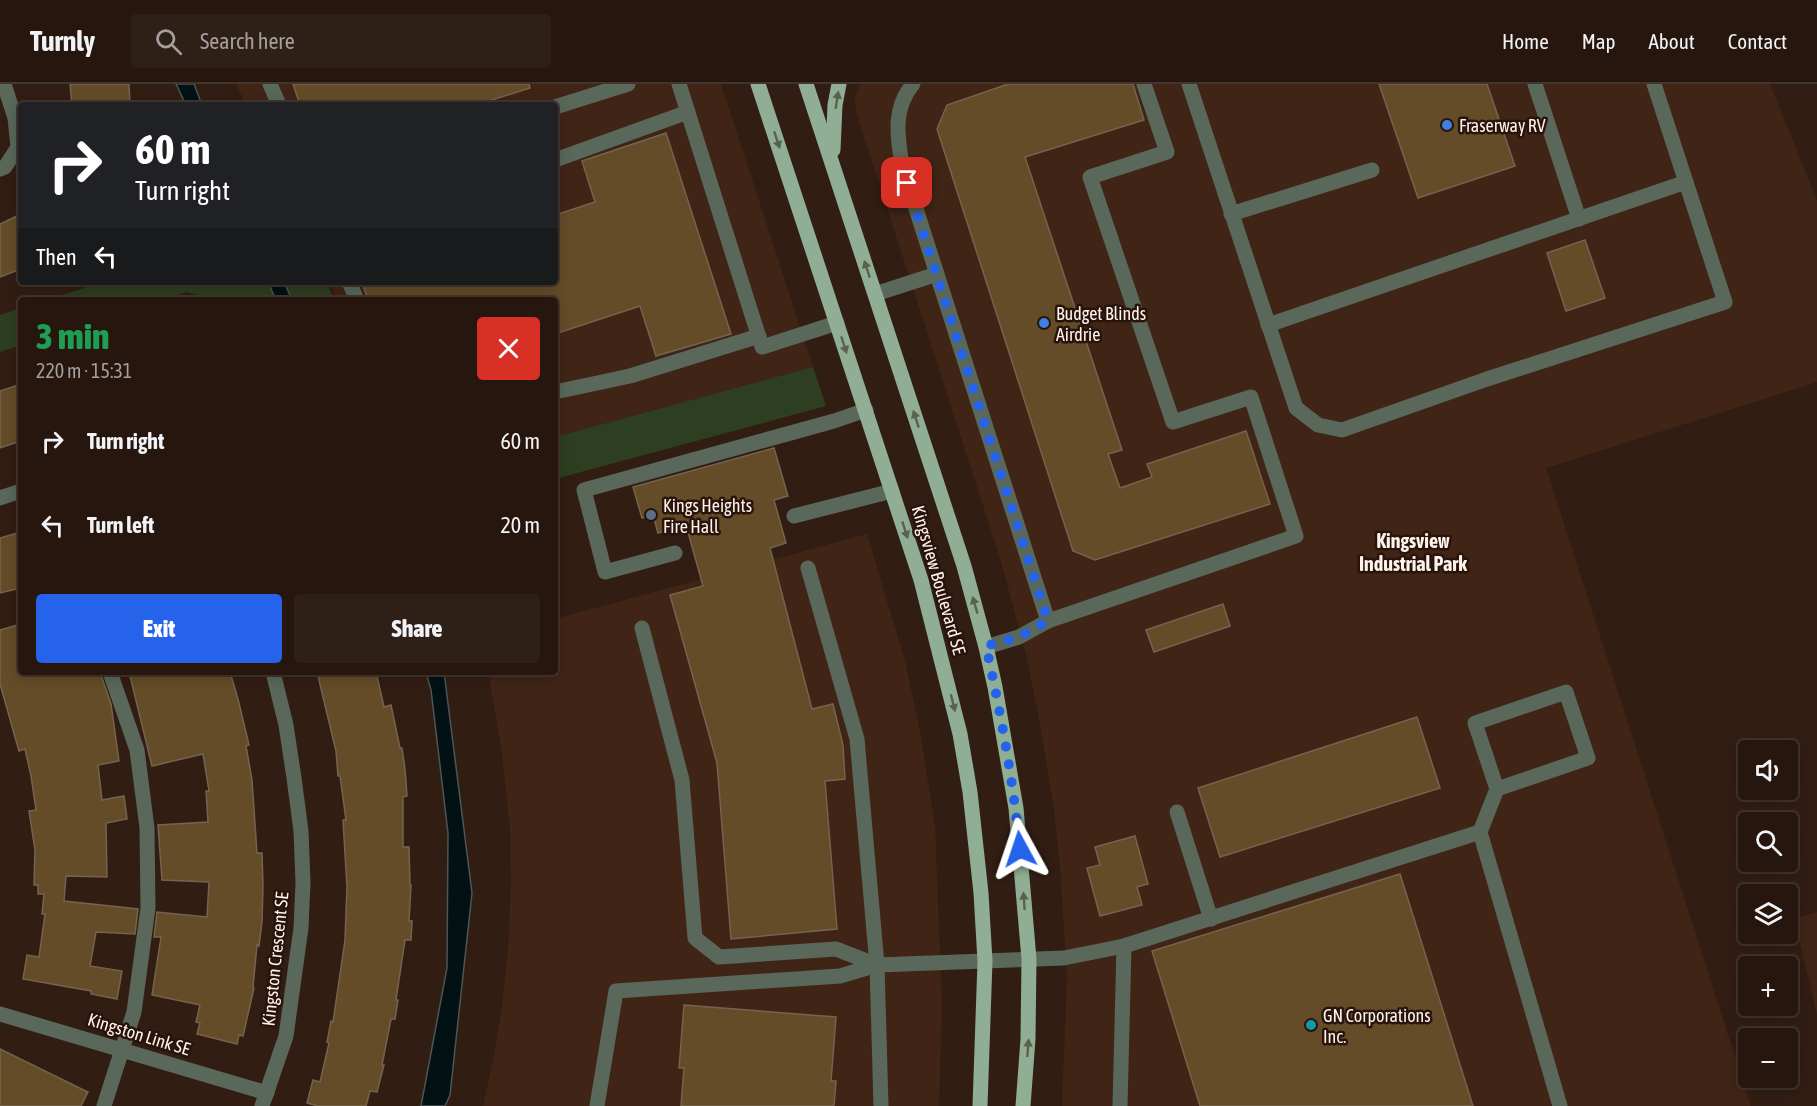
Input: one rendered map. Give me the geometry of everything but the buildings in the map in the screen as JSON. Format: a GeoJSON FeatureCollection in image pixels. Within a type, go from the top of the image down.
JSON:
{"type":"FeatureCollection","features":[{"type":"Feature","properties":{"kind":"main road","name":"Kingsview Boulevard SE"},"geometry":{"type":"LineString","coordinates":[[758,84],[921,580],[960,734],[970,792],[981,893],[985,961],[980,1106]]}},
{"type":"Feature","properties":{"kind":"main road","name":"Kingsview Boulevard SE"},"geometry":{"type":"LineString","coordinates":[[806,84],[961,556],[986,646],[1016,808],[1029,959],[1028,1039],[1023,1106]]}},
{"type":"Feature","properties":{"kind":"main road"},"geometry":{"type":"LineString","coordinates":[[832,159],[835,105],[839,84]]}},
{"type":"Feature","properties":{"kind":"street"},"geometry":{"type":"LineString","coordinates":[[0,169],[6,167],[18,147],[15,118],[4,84]]}},
{"type":"Feature","properties":{"kind":"street"},"geometry":{"type":"LineString","coordinates":[[270,84],[278,102]]}},
{"type":"Feature","properties":{"kind":"street"},"geometry":{"type":"LineString","coordinates":[[558,106],[628,84]]}},
{"type":"Feature","properties":{"kind":"street"},"geometry":{"type":"LineString","coordinates":[[679,84],[762,347],[837,323]]}},
{"type":"Feature","properties":{"kind":"street"},"geometry":{"type":"LineString","coordinates":[[913,84],[901,101],[897,118],[902,165],[1048,621]]}},
{"type":"Feature","properties":{"kind":"street"},"geometry":{"type":"LineString","coordinates":[[986,646],[1019,637],[1048,621],[1296,536],[1251,397],[1173,422],[1105,222],[1090,177],[1167,152],[1144,84]]}},
{"type":"Feature","properties":{"kind":"street"},"geometry":{"type":"LineString","coordinates":[[1189,84],[1296,408],[1318,425],[1342,430],[1487,379],[1725,302],[1654,84]]}},
{"type":"Feature","properties":{"kind":"street"},"geometry":{"type":"LineString","coordinates":[[1535,84],[1579,219]]}},
{"type":"Feature","properties":{"kind":"street"},"geometry":{"type":"LineString","coordinates":[[558,159],[688,112]]}},
{"type":"Feature","properties":{"kind":"street"},"geometry":{"type":"LineString","coordinates":[[1231,214],[1372,170]]}},
{"type":"Feature","properties":{"kind":"street"},"geometry":{"type":"LineString","coordinates":[[1268,325],[1686,182]]}},
{"type":"Feature","properties":{"kind":"street"},"geometry":{"type":"LineString","coordinates":[[875,294],[936,274]]}},
{"type":"Feature","properties":{"kind":"street"},"geometry":{"type":"LineString","coordinates":[[558,391],[630,376],[759,336]]}},
{"type":"Feature","properties":{"kind":"street"},"geometry":{"type":"LineString","coordinates":[[675,553],[605,572],[584,490],[834,421],[866,410]]}},
{"type":"Feature","properties":{"kind":"street"},"geometry":{"type":"LineString","coordinates":[[0,498],[18,491]]}},
{"type":"Feature","properties":{"kind":"street"},"geometry":{"type":"LineString","coordinates":[[794,516],[892,491]]}},
{"type":"Feature","properties":{"kind":"street"},"geometry":{"type":"LineString","coordinates":[[808,568],[857,739],[877,966],[881,1106]]}},
{"type":"Feature","properties":{"kind":"street"},"geometry":{"type":"LineString","coordinates":[[642,628],[682,780],[695,938],[719,957],[836,949],[877,966]]}},
{"type":"Feature","properties":{"kind":"street"},"geometry":{"type":"LineString","coordinates":[[104,1106],[134,1011],[147,908],[147,828],[137,750],[111,675]]}},
{"type":"Feature","properties":{"kind":"street","name":"Kingston Crescent SE"},"geometry":{"type":"LineString","coordinates":[[264,1100],[286,1036],[301,928],[303,883],[302,831],[286,725],[274,675]]}},
{"type":"Feature","properties":{"kind":"street"},"geometry":{"type":"LineString","coordinates":[[1497,789],[1588,758],[1566,692],[1475,723],[1497,789],[1480,832],[1560,1106]]}},
{"type":"Feature","properties":{"kind":"street"},"geometry":{"type":"LineString","coordinates":[[1177,813],[1211,919]]}},
{"type":"Feature","properties":{"kind":"street"},"geometry":{"type":"LineString","coordinates":[[597,1106],[616,991],[840,976],[877,966],[1064,958],[1124,946],[1480,832]]}},
{"type":"Feature","properties":{"kind":"street"},"geometry":{"type":"LineString","coordinates":[[1120,1106],[1124,946]]}},
{"type":"Feature","properties":{"kind":"street","name":"Kingston Link SE"},"geometry":{"type":"LineString","coordinates":[[0,1014],[123,1049],[264,1100]]}},
{"type":"Feature","properties":{"kind":"shaded area"},"geometry":{"type":"Polygon","coordinates":[[[176,84],[194,84],[201,102],[185,102],[176,84]]]}},
{"type":"Feature","properties":{"kind":"shaded area"},"geometry":{"type":"Polygon","coordinates":[[[236,84],[721,84],[813,367],[558,436],[558,297],[336,297],[330,285],[558,285],[558,102],[245,102],[236,84]]]}},
{"type":"Feature","properties":{"kind":"shaded area"},"geometry":{"type":"Polygon","coordinates":[[[860,84],[1770,84],[1817,201],[1817,382],[1546,468],[1738,1066],[1738,1088],[1745,1088],[1751,1106],[1062,1106],[1067,976],[1060,866],[1054,810],[1027,658],[1000,558],[856,112],[855,98],[860,84]]]}},
{"type":"Feature","properties":{"kind":"shaded area"},"geometry":{"type":"Polygon","coordinates":[[[269,285],[285,285],[291,297],[275,297],[269,285]]]}},
{"type":"Feature","properties":{"kind":"shaded area"},"geometry":{"type":"Polygon","coordinates":[[[867,534],[904,658],[918,720],[935,826],[942,1007],[939,1106],[483,1106],[502,1005],[508,950],[511,882],[510,828],[502,752],[489,675],[558,675],[558,618],[867,534]]]}},
{"type":"Feature","properties":{"kind":"shaded area"},"geometry":{"type":"Polygon","coordinates":[[[427,675],[444,675],[472,893],[450,1095],[445,1106],[421,1106],[447,968],[448,833],[431,690],[427,675]]]}},
{"type":"Feature","properties":{"kind":"shaded area"},"geometry":{"type":"Polygon","coordinates":[[[1817,912],[1817,1014],[1798,936],[1798,918],[1817,912]]]}},
{"type":"Feature","properties":{"kind":"green space"},"geometry":{"type":"Polygon","coordinates":[[[94,285],[328,285],[334,297],[202,297],[187,292],[171,297],[56,297],[94,285]]]}},
{"type":"Feature","properties":{"kind":"green space"},"geometry":{"type":"Polygon","coordinates":[[[18,309],[18,346],[0,352],[0,315],[18,309]]]}},
{"type":"Feature","properties":{"kind":"green space"},"geometry":{"type":"Polygon","coordinates":[[[813,367],[826,406],[558,478],[558,436],[813,367]]]}},
{"type":"Feature","properties":{"kind":"place","name":"Fraserway RV"},"geometry":{"type":"Point","coordinates":[1447,125]}},
{"type":"Feature","properties":{"kind":"place","name":"Budget Blinds Airdrie"},"geometry":{"type":"Point","coordinates":[1044,323]}},
{"type":"Feature","properties":{"kind":"place","name":"Kings Heights Fire Hall"},"geometry":{"type":"Point","coordinates":[651,515]}},
{"type":"Feature","properties":{"kind":"place","name":"GN Corporations Inc."},"geometry":{"type":"Point","coordinates":[1311,1025]}},
{"type":"Feature","properties":{"kind":"district","name":"Kingsview Industrial Park"},"geometry":{"type":"Point","coordinates":[1413,552]}},
{"type":"Feature","properties":{"kind":"route"},"geometry":{"type":"LineString","coordinates":[[907,183],[1048,621],[1019,637],[986,646],[1005,741],[1020,849]]}}]}
